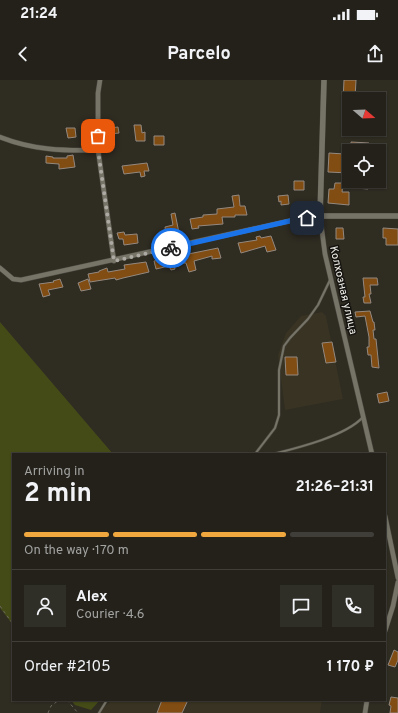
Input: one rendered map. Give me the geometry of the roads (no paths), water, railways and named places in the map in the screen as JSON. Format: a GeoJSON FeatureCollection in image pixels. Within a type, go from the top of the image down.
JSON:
{"type":"FeatureCollection","features":[{"type":"Feature","properties":{"kind":"street"},"geometry":{"type":"LineString","coordinates":[[100,80],[98,93],[98,150],[114,261]]}},
{"type":"Feature","properties":{"kind":"street","name":"Колхозная улица"},"geometry":{"type":"LineString","coordinates":[[324,80],[320,216],[325,254],[372,453]]}},
{"type":"Feature","properties":{"kind":"street"},"geometry":{"type":"LineString","coordinates":[[0,137],[30,146],[65,151],[98,150]]}},
{"type":"Feature","properties":{"kind":"street"},"geometry":{"type":"LineString","coordinates":[[0,268],[13,280],[21,280],[114,261],[294,220],[320,216],[398,216]]}},
{"type":"Feature","properties":{"kind":"street"},"geometry":{"type":"LineString","coordinates":[[386,521],[398,578]]}},
{"type":"Feature","properties":{"kind":"street"},"geometry":{"type":"LineString","coordinates":[[386,628],[393,606],[398,582]]}},
{"type":"Feature","properties":{"kind":"street"},"geometry":{"type":"LineString","coordinates":[[365,713],[367,701]]}},
{"type":"Feature","properties":{"kind":"lane"},"geometry":{"type":"LineString","coordinates":[[257,453],[275,428],[279,415],[279,370],[284,346],[308,319],[331,279]]}},
{"type":"Feature","properties":{"kind":"lane"},"geometry":{"type":"LineString","coordinates":[[276,453],[326,438],[358,423],[364,416]]}},
{"type":"Feature","properties":{"kind":"lane"},"geometry":{"type":"LineString","coordinates":[[100,713],[106,701]]}}]}
